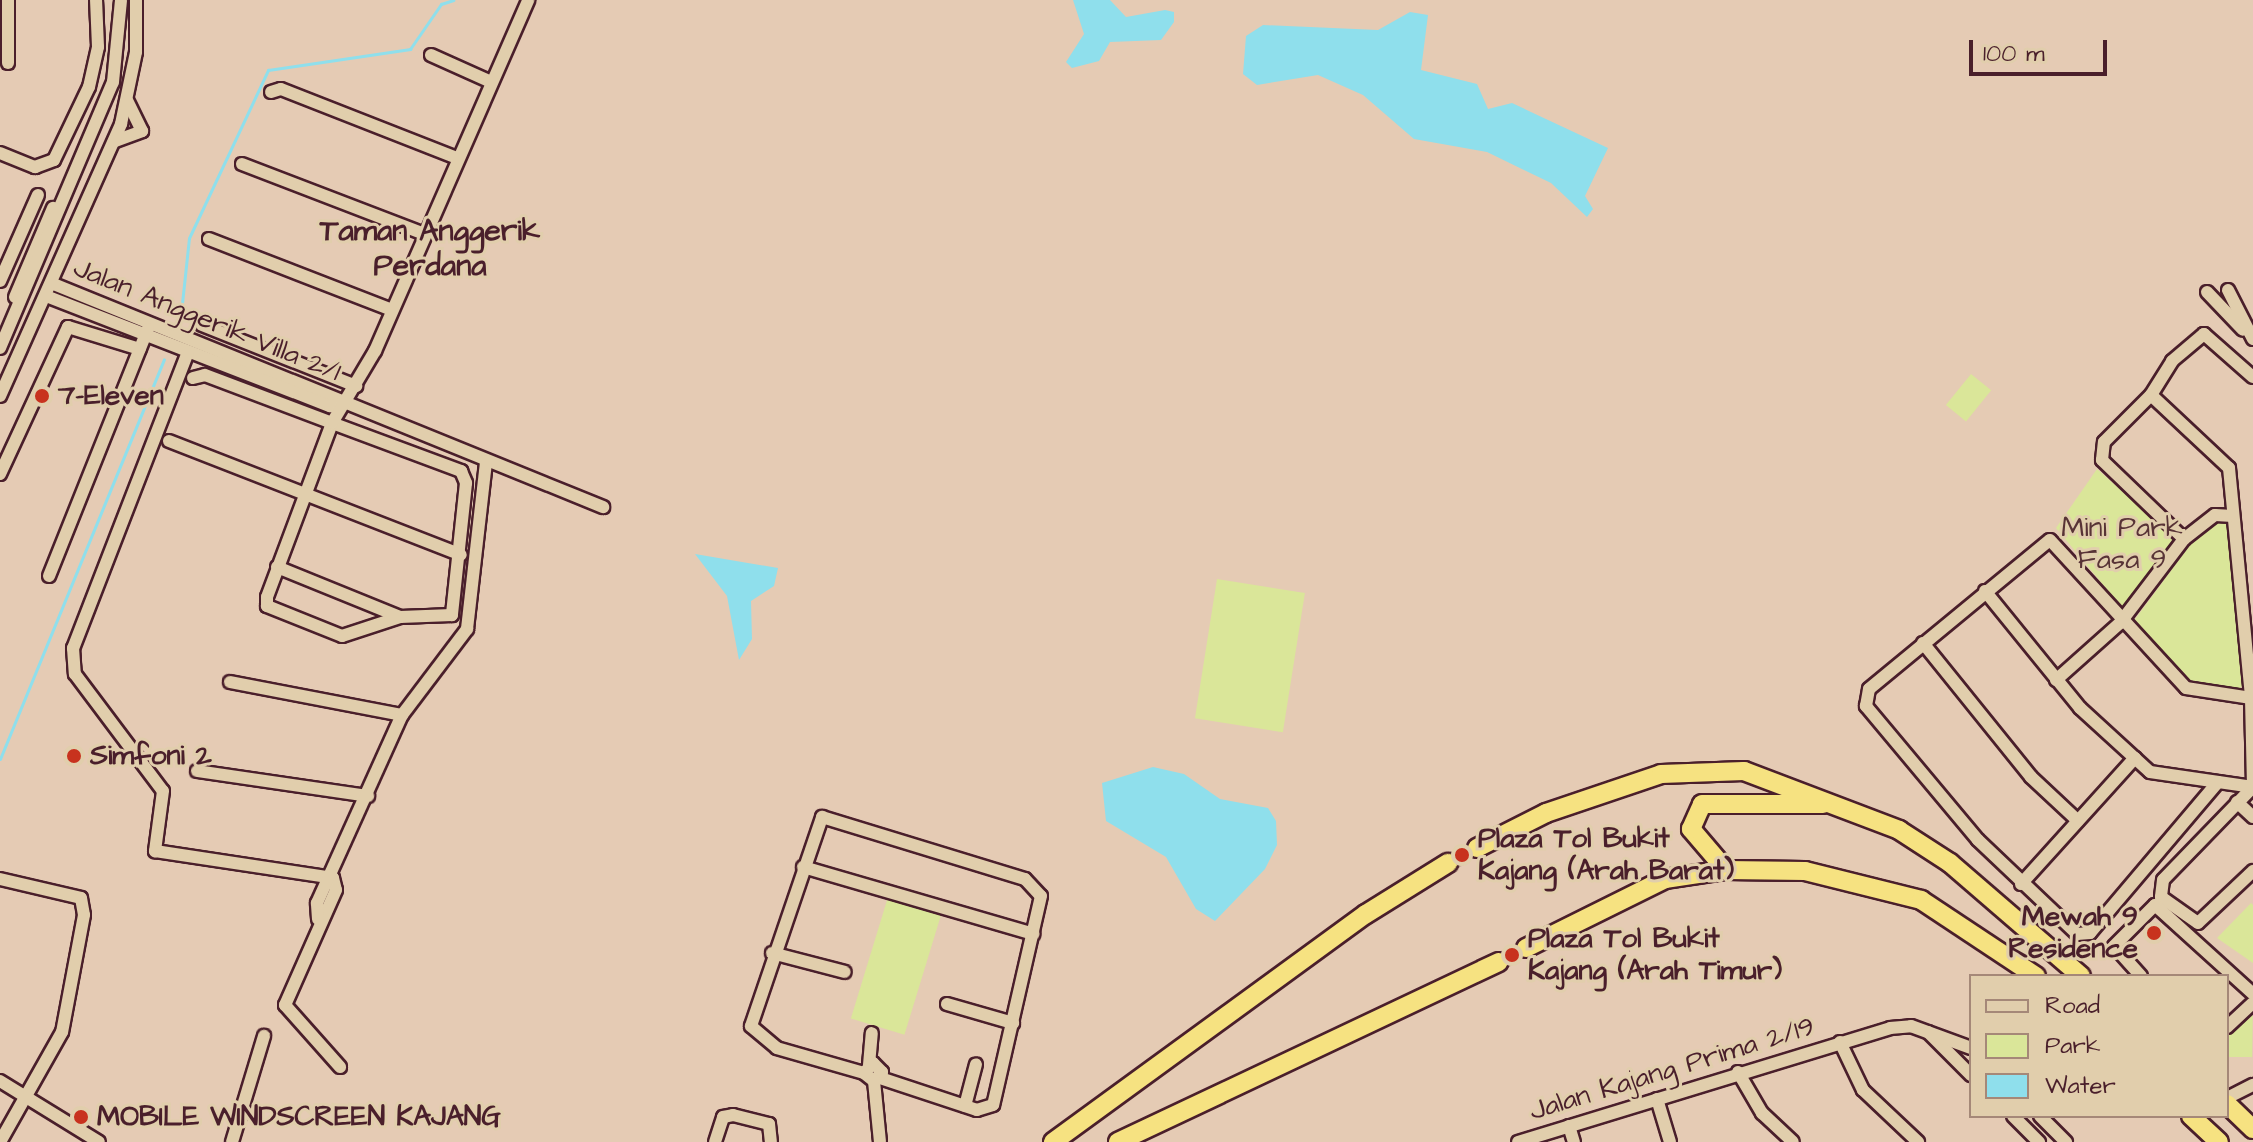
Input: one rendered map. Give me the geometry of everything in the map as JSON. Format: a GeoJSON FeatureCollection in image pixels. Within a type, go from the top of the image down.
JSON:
{"type":"FeatureCollection","features":[{"type":"Feature","properties":{"kind":"highway"},"geometry":{"type":"LineString","coordinates":[[1477,848],[1546,813],[1661,774],[1744,771],[1846,805],[1950,863],[2079,974]]}},
{"type":"Feature","properties":{"kind":"highway"},"geometry":{"type":"LineString","coordinates":[[1726,870],[1691,829],[1702,804],[1846,805]]}},
{"type":"Feature","properties":{"kind":"highway"},"geometry":{"type":"LineString","coordinates":[[1053,1142],[1366,914],[1448,863]]}},
{"type":"Feature","properties":{"kind":"highway"},"geometry":{"type":"LineString","coordinates":[[1526,948],[1642,888],[1726,870],[1805,871],[1908,895],[1974,929],[2033,974]]}},
{"type":"Feature","properties":{"kind":"highway"},"geometry":{"type":"LineString","coordinates":[[1118,1142],[1499,962]]}},
{"type":"Feature","properties":{"kind":"highway"},"geometry":{"type":"LineString","coordinates":[[2229,1106],[2253,1129]]}},
{"type":"Feature","properties":{"kind":"highway"},"geometry":{"type":"LineString","coordinates":[[2193,1118],[2219,1142]]}},
{"type":"Feature","properties":{"kind":"street"},"geometry":{"type":"LineString","coordinates":[[8,0],[8,63]]}},
{"type":"Feature","properties":{"kind":"street"},"geometry":{"type":"LineString","coordinates":[[0,153],[45,165],[89,87],[98,47],[96,0]]}},
{"type":"Feature","properties":{"kind":"street"},"geometry":{"type":"LineString","coordinates":[[0,348],[113,82],[121,0]]}},
{"type":"Feature","properties":{"kind":"street"},"geometry":{"type":"LineString","coordinates":[[0,396],[46,288],[62,261],[115,141],[127,100],[136,0]]}},
{"type":"Feature","properties":{"kind":"street"},"geometry":{"type":"LineString","coordinates":[[193,378],[205,375],[332,423],[461,471],[461,555],[452,615],[400,617],[342,636],[267,606],[277,567],[332,423],[356,386],[392,310],[528,0]]}},
{"type":"Feature","properties":{"kind":"street"},"geometry":{"type":"LineString","coordinates":[[431,55],[491,82]]}},
{"type":"Feature","properties":{"kind":"street"},"geometry":{"type":"LineString","coordinates":[[271,92],[281,89],[457,158]]}},
{"type":"Feature","properties":{"kind":"street"},"geometry":{"type":"LineString","coordinates":[[115,141],[142,131],[127,100]]}},
{"type":"Feature","properties":{"kind":"street"},"geometry":{"type":"LineString","coordinates":[[242,164],[424,234]]}},
{"type":"Feature","properties":{"kind":"street"},"geometry":{"type":"LineString","coordinates":[[16,313],[33,249],[75,177]]}},
{"type":"Feature","properties":{"kind":"street"},"geometry":{"type":"LineString","coordinates":[[0,281],[38,195]]}},
{"type":"Feature","properties":{"kind":"street"},"geometry":{"type":"LineString","coordinates":[[209,239],[392,310]]}},
{"type":"Feature","properties":{"kind":"street"},"geometry":{"type":"LineString","coordinates":[[37,315],[70,298],[62,261]]}},
{"type":"Feature","properties":{"kind":"street"},"geometry":{"type":"LineString","coordinates":[[34,272],[46,288]]}},
{"type":"Feature","properties":{"kind":"street"},"geometry":{"type":"LineString","coordinates":[[26,291],[46,288]]}},
{"type":"Feature","properties":{"kind":"street","name":"Jalan Anggerik Villa 2/1"},"geometry":{"type":"LineString","coordinates":[[46,288],[145,336],[330,406],[345,403]]}},
{"type":"Feature","properties":{"kind":"street"},"geometry":{"type":"LineString","coordinates":[[2228,290],[2249,335]]}},
{"type":"Feature","properties":{"kind":"street"},"geometry":{"type":"LineString","coordinates":[[2207,292],[2249,335]]}},
{"type":"Feature","properties":{"kind":"street","name":"Jalan Anggerik Villa 2/1"},"geometry":{"type":"LineString","coordinates":[[70,298],[151,322],[603,507]]}},
{"type":"Feature","properties":{"kind":"street"},"geometry":{"type":"LineString","coordinates":[[49,576],[151,322]]}},
{"type":"Feature","properties":{"kind":"street"},"geometry":{"type":"LineString","coordinates":[[202,325],[356,386]]}},
{"type":"Feature","properties":{"kind":"street"},"geometry":{"type":"LineString","coordinates":[[0,474],[68,327],[140,349]]}},
{"type":"Feature","properties":{"kind":"street"},"geometry":{"type":"LineString","coordinates":[[2184,539],[2102,460],[2104,442],[2151,395],[2172,361],[2204,334],[2253,377]]}},
{"type":"Feature","properties":{"kind":"street"},"geometry":{"type":"LineString","coordinates":[[188,352],[72,660],[163,791],[165,810],[151,846],[167,853],[333,878]]}},
{"type":"Feature","properties":{"kind":"street"},"geometry":{"type":"LineString","coordinates":[[2151,395],[2229,468],[2251,698],[2253,787],[2163,880],[2161,897],[2198,923],[2253,871]]}},
{"type":"Feature","properties":{"kind":"street"},"geometry":{"type":"LineString","coordinates":[[169,441],[461,555]]}},
{"type":"Feature","properties":{"kind":"street"},"geometry":{"type":"LineString","coordinates":[[340,1067],[285,1005],[318,919],[336,890],[333,878],[402,715],[467,629],[486,461]]}},
{"type":"Feature","properties":{"kind":"street"},"geometry":{"type":"LineString","coordinates":[[2056,680],[2120,623],[2184,539],[2215,515],[2233,516]]}},
{"type":"Feature","properties":{"kind":"street"},"geometry":{"type":"LineString","coordinates":[[2218,782],[2090,933],[2077,934],[2021,884],[1866,706],[1873,680],[2050,540],[2120,623],[2186,688],[2251,698]]}},
{"type":"Feature","properties":{"kind":"street"},"geometry":{"type":"LineString","coordinates":[[277,567],[400,617]]}},
{"type":"Feature","properties":{"kind":"street"},"geometry":{"type":"LineString","coordinates":[[1985,591],[2056,680],[2150,772],[2253,787]]}},
{"type":"Feature","properties":{"kind":"street"},"geometry":{"type":"LineString","coordinates":[[1923,643],[2031,777],[2078,821]]}},
{"type":"Feature","properties":{"kind":"street"},"geometry":{"type":"LineString","coordinates":[[230,682],[402,715]]}},
{"type":"Feature","properties":{"kind":"street"},"geometry":{"type":"LineString","coordinates":[[2021,884],[2135,758]]}},
{"type":"Feature","properties":{"kind":"street"},"geometry":{"type":"LineString","coordinates":[[197,771],[368,796]]}},
{"type":"Feature","properties":{"kind":"street"},"geometry":{"type":"LineString","coordinates":[[2237,802],[2253,817]]}},
{"type":"Feature","properties":{"kind":"street"},"geometry":{"type":"LineString","coordinates":[[827,817],[1025,879],[1041,896],[1033,934],[993,1105],[965,1106],[872,1074],[777,1048],[754,1032],[772,953],[820,820],[827,817]]}},
{"type":"Feature","properties":{"kind":"street"},"geometry":{"type":"LineString","coordinates":[[803,867],[1033,934]]}},
{"type":"Feature","properties":{"kind":"street"},"geometry":{"type":"LineString","coordinates":[[0,879],[81,898],[84,915],[62,1032],[0,1142]]}},
{"type":"Feature","properties":{"kind":"street"},"geometry":{"type":"LineString","coordinates":[[2139,974],[2114,946],[2155,905],[2253,994]]}},
{"type":"Feature","properties":{"kind":"street"},"geometry":{"type":"LineString","coordinates":[[772,953],[845,972]]}},
{"type":"Feature","properties":{"kind":"street"},"geometry":{"type":"LineString","coordinates":[[2229,1025],[2253,1003]]}},
{"type":"Feature","properties":{"kind":"street"},"geometry":{"type":"LineString","coordinates":[[947,1004],[1013,1023]]}},
{"type":"Feature","properties":{"kind":"street","name":"Jalan Kajang Prima 2/19"},"geometry":{"type":"LineString","coordinates":[[1518,1142],[1738,1072],[1890,1028],[1925,1030]]}},
{"type":"Feature","properties":{"kind":"street"},"geometry":{"type":"LineString","coordinates":[[1925,1030],[1969,1047]]}},
{"type":"Feature","properties":{"kind":"street"},"geometry":{"type":"LineString","coordinates":[[1925,1030],[1969,1073]]}},
{"type":"Feature","properties":{"kind":"street"},"geometry":{"type":"LineString","coordinates":[[872,1033],[872,1074],[880,1142]]}},
{"type":"Feature","properties":{"kind":"street"},"geometry":{"type":"LineString","coordinates":[[232,1142],[264,1036]]}},
{"type":"Feature","properties":{"kind":"street","name":"Jalan Kajang Prima 2/19"},"geometry":{"type":"LineString","coordinates":[[1840,1042],[1863,1090],[1918,1142]]}},
{"type":"Feature","properties":{"kind":"street"},"geometry":{"type":"LineString","coordinates":[[965,1106],[976,1064]]}},
{"type":"Feature","properties":{"kind":"street"},"geometry":{"type":"LineString","coordinates":[[1738,1072],[1762,1113],[1793,1142]]}},
{"type":"Feature","properties":{"kind":"street"},"geometry":{"type":"LineString","coordinates":[[0,1081],[99,1142]]}},
{"type":"Feature","properties":{"kind":"street"},"geometry":{"type":"LineString","coordinates":[[2229,1097],[2253,1085]]}},
{"type":"Feature","properties":{"kind":"street"},"geometry":{"type":"LineString","coordinates":[[1657,1099],[1670,1142]]}},
{"type":"Feature","properties":{"kind":"street"},"geometry":{"type":"LineString","coordinates":[[715,1142],[723,1117],[733,1115],[769,1124],[771,1142]]}},
{"type":"Feature","properties":{"kind":"street"},"geometry":{"type":"LineString","coordinates":[[2015,1118],[2039,1142]]}},
{"type":"Feature","properties":{"kind":"street"},"geometry":{"type":"LineString","coordinates":[[2042,1118],[2066,1142]]}},
{"type":"Feature","properties":{"kind":"street"},"geometry":{"type":"LineString","coordinates":[[1569,1126],[1574,1142]]}},
{"type":"Feature","properties":{"kind":"green space"},"geometry":{"type":"Polygon","coordinates":[[[1971,374],[1991,390],[1966,421],[1946,405],[1971,374]]]}},
{"type":"Feature","properties":{"kind":"green space","name":"Mini Park Fasa 9"},"geometry":{"type":"Polygon","coordinates":[[[2097,469],[2177,540],[2123,609],[2056,528],[2097,469]]]}},
{"type":"Feature","properties":{"kind":"green space"},"geometry":{"type":"Polygon","coordinates":[[[2219,519],[2228,522],[2244,684],[2238,690],[2190,682],[2133,622],[2204,526],[2219,519]]]}},
{"type":"Feature","properties":{"kind":"green space"},"geometry":{"type":"Polygon","coordinates":[[[1217,579],[1305,593],[1283,732],[1195,718],[1217,579]]]}},
{"type":"Feature","properties":{"kind":"green space"},"geometry":{"type":"Polygon","coordinates":[[[888,897],[942,913],[904,1035],[851,1018],[888,897]]]}},
{"type":"Feature","properties":{"kind":"green space"},"geometry":{"type":"Polygon","coordinates":[[[2251,903],[2253,905],[2253,963],[2217,938],[2251,903]]]}},
{"type":"Feature","properties":{"kind":"green space"},"geometry":{"type":"Polygon","coordinates":[[[2253,1002],[2252,1057],[2229,1057],[2229,1029],[2253,1002]]]}},
{"type":"Feature","properties":{"kind":"water"},"geometry":{"type":"Polygon","coordinates":[[[1073,0],[1110,0],[1126,17],[1165,10],[1174,12],[1174,22],[1161,40],[1110,42],[1099,61],[1072,68],[1066,62],[1084,34],[1073,0]]]}},
{"type":"Feature","properties":{"kind":"water"},"geometry":{"type":"Polygon","coordinates":[[[1410,12],[1428,15],[1421,70],[1477,84],[1488,109],[1512,103],[1608,148],[1585,196],[1593,209],[1587,217],[1551,183],[1487,152],[1414,139],[1363,95],[1318,75],[1257,85],[1243,74],[1246,36],[1263,25],[1378,30],[1410,12]]]}},
{"type":"Feature","properties":{"kind":"water"},"geometry":{"type":"Polygon","coordinates":[[[695,554],[778,568],[774,586],[751,601],[752,639],[739,660],[727,596],[695,554]]]}},
{"type":"Feature","properties":{"kind":"water"},"geometry":{"type":"Polygon","coordinates":[[[1153,767],[1184,774],[1220,799],[1268,808],[1276,821],[1277,845],[1265,869],[1215,921],[1196,909],[1166,857],[1106,821],[1102,783],[1153,767]]]}},
{"type":"Feature","properties":{"kind":"waterway"},"geometry":{"type":"LineString","coordinates":[[180,322],[189,238],[268,70],[410,49],[441,4],[453,0]]}},
{"type":"Feature","properties":{"kind":"waterway"},"geometry":{"type":"LineString","coordinates":[[0,759],[164,359]]}},
{"type":"Feature","properties":{"kind":"tunnel"},"geometry":{"type":"LineString","coordinates":[[1448,863],[1477,848]]}},
{"type":"Feature","properties":{"kind":"tunnel"},"geometry":{"type":"LineString","coordinates":[[1499,962],[1526,948]]}},
{"type":"Feature","properties":{"kind":"place","name":"7-Eleven"},"geometry":{"type":"Point","coordinates":[42,396]}},
{"type":"Feature","properties":{"kind":"place","name":"Simfoni 2"},"geometry":{"type":"Point","coordinates":[74,756]}},
{"type":"Feature","properties":{"kind":"place","name":"Plaza Tol Bukit Kajang (Arah Barat)"},"geometry":{"type":"Point","coordinates":[1462,855]}},
{"type":"Feature","properties":{"kind":"place","name":"Mewah 9 Residence"},"geometry":{"type":"Point","coordinates":[2154,933]}},
{"type":"Feature","properties":{"kind":"place","name":"Plaza Tol Bukit Kajang (Arah Timur)"},"geometry":{"type":"Point","coordinates":[1512,955]}},
{"type":"Feature","properties":{"kind":"place","name":"MOBILE WINDSCREEN KAJANG"},"geometry":{"type":"Point","coordinates":[81,1117]}},
{"type":"Feature","properties":{"kind":"district","name":"Taman Anggerik Perdana"},"geometry":{"type":"Point","coordinates":[430,248]}}]}
